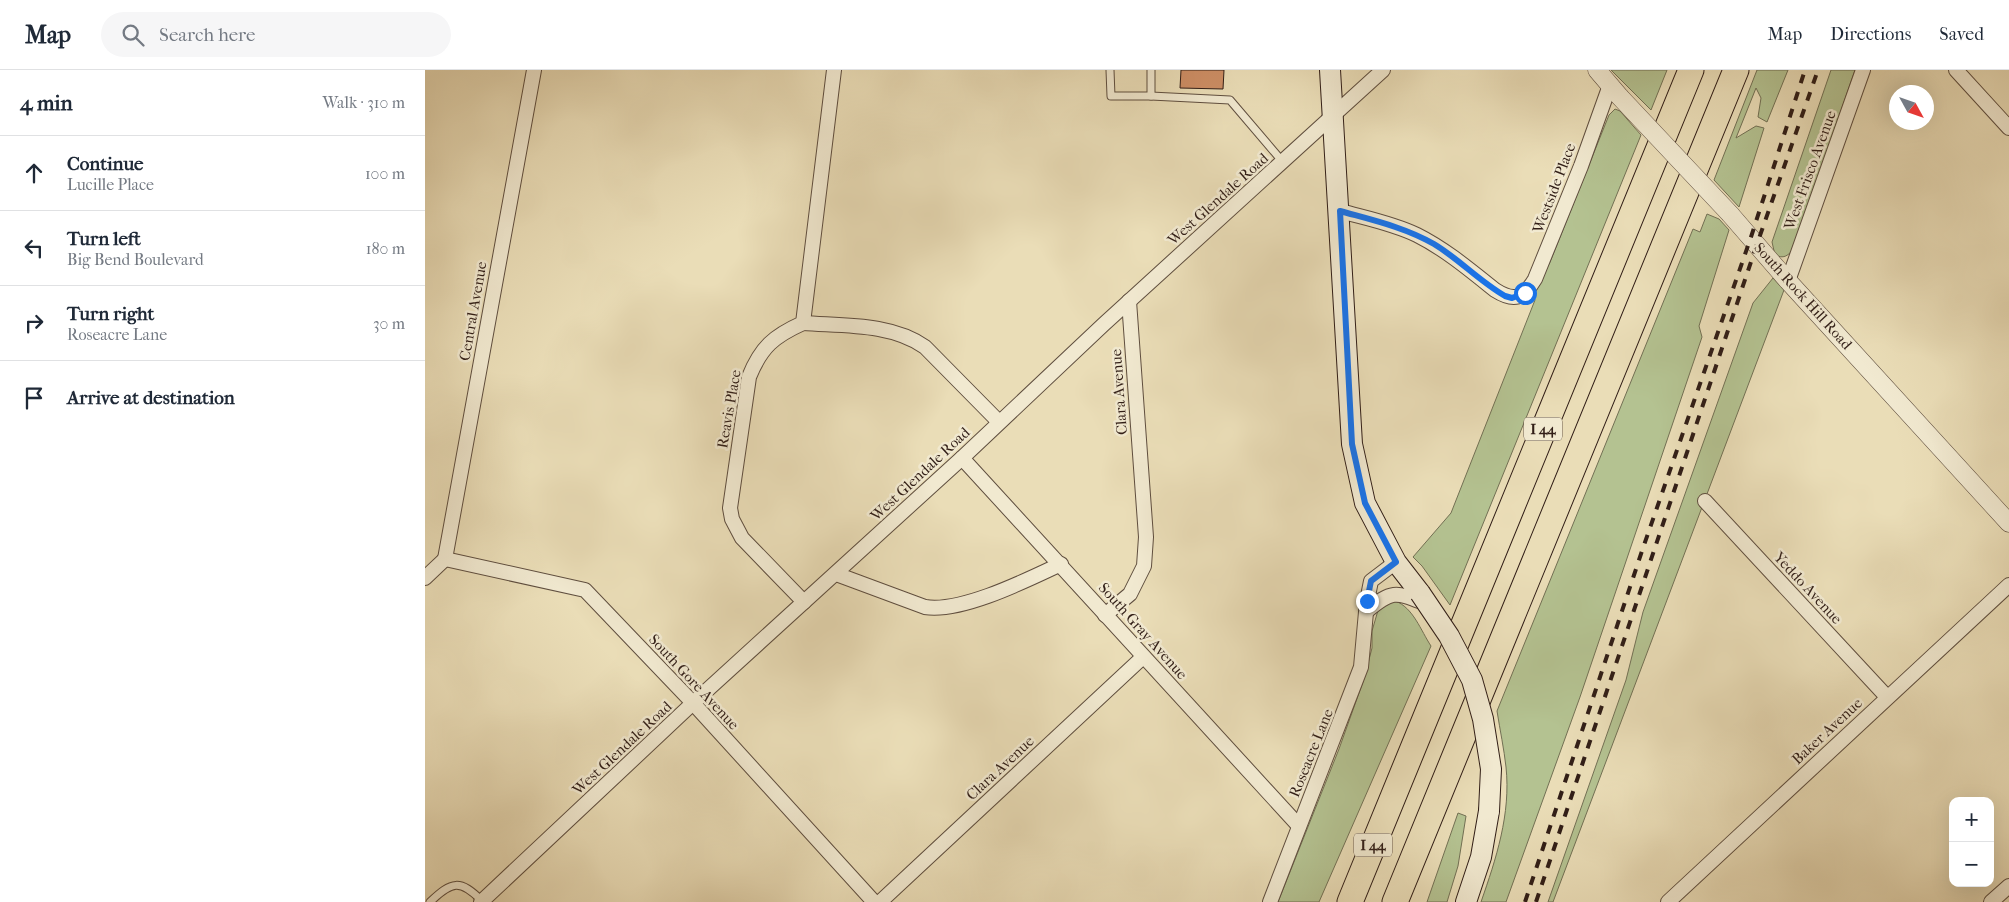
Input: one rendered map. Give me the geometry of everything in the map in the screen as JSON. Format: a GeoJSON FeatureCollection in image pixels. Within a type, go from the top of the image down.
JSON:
{"type":"FeatureCollection","features":[{"type":"Feature","properties":{"kind":"highway","name":"I 44"},"geometry":{"type":"LineString","coordinates":[[1350,902],[1691,70]]}},
{"type":"Feature","properties":{"kind":"highway","name":"I 44"},"geometry":{"type":"LineString","coordinates":[[1395,902],[1736,70]]}},
{"type":"Feature","properties":{"kind":"main road"},"geometry":{"type":"LineString","coordinates":[[1330,70],[1340,211],[1352,444],[1365,503],[1396,562],[1449,636],[1472,680],[1483,719],[1491,769],[1489,811],[1481,857],[1466,902]]}},
{"type":"Feature","properties":{"kind":"street","name":"Central Avenue"},"geometry":{"type":"LineString","coordinates":[[445,558],[533,70]]}},
{"type":"Feature","properties":{"kind":"street"},"geometry":{"type":"LineString","coordinates":[[834,70],[803,323],[877,329],[911,337],[925,347],[999,422]]}},
{"type":"Feature","properties":{"kind":"street","name":"West Glendale Road"},"geometry":{"type":"LineString","coordinates":[[481,902],[693,704],[962,458],[1129,301],[1383,70]]}},
{"type":"Feature","properties":{"kind":"street","name":"South Rock Hill Road"},"geometry":{"type":"LineString","coordinates":[[1597,70],[2009,524]]}},
{"type":"Feature","properties":{"kind":"street","name":"West Frisco Avenue"},"geometry":{"type":"LineString","coordinates":[[1787,281],[1863,70]]}},
{"type":"Feature","properties":{"kind":"street"},"geometry":{"type":"LineString","coordinates":[[1956,70],[2009,128]]}},
{"type":"Feature","properties":{"kind":"street","name":"Westside Place"},"geometry":{"type":"LineString","coordinates":[[1340,211],[1415,234],[1435,245],[1505,296],[1512,298],[1520,296],[1529,288],[1537,273],[1581,166],[1615,91]]}},
{"type":"Feature","properties":{"kind":"street","name":"Clara Avenue"},"geometry":{"type":"LineString","coordinates":[[1105,615],[1130,594],[1144,566],[1146,537],[1129,301]]}},
{"type":"Feature","properties":{"kind":"street","name":"Reavis Place"},"geometry":{"type":"LineString","coordinates":[[803,323],[784,331],[772,340],[756,360],[749,377],[730,508],[732,519],[743,538],[804,602]]}},
{"type":"Feature","properties":{"kind":"street","name":"South Gray Avenue"},"geometry":{"type":"LineString","coordinates":[[962,458],[1299,826]]}},
{"type":"Feature","properties":{"kind":"street","name":"Yeddo Avenue"},"geometry":{"type":"LineString","coordinates":[[1705,501],[1887,697]]}},
{"type":"Feature","properties":{"kind":"street"},"geometry":{"type":"LineString","coordinates":[[425,578],[445,558]]}},
{"type":"Feature","properties":{"kind":"street","name":"South Gore Avenue"},"geometry":{"type":"LineString","coordinates":[[445,558],[585,590],[875,902]]}},
{"type":"Feature","properties":{"kind":"street","name":"Roseacre Lane"},"geometry":{"type":"LineString","coordinates":[[1270,902],[1361,667],[1371,581],[1396,562]]}},
{"type":"Feature","properties":{"kind":"street"},"geometry":{"type":"LineString","coordinates":[[836,574],[935,609],[949,607],[988,594],[1061,564]]}},
{"type":"Feature","properties":{"kind":"street","name":"Baker Avenue"},"geometry":{"type":"LineString","coordinates":[[1668,902],[2009,585]]}},
{"type":"Feature","properties":{"kind":"street"},"geometry":{"type":"LineString","coordinates":[[1367,611],[1381,599],[1392,594],[1423,598]]}},
{"type":"Feature","properties":{"kind":"street","name":"Clara Avenue"},"geometry":{"type":"LineString","coordinates":[[880,902],[1143,657]]}},
{"type":"Feature","properties":{"kind":"street"},"geometry":{"type":"LineString","coordinates":[[1991,902],[2009,886]]}},
{"type":"Feature","properties":{"kind":"lane"},"geometry":{"type":"LineString","coordinates":[[1110,70],[1111,96],[1230,100],[1283,162]]}},
{"type":"Feature","properties":{"kind":"lane"},"geometry":{"type":"LineString","coordinates":[[1151,70],[1151,96]]}},
{"type":"Feature","properties":{"kind":"lane"},"geometry":{"type":"LineString","coordinates":[[430,902],[449,886],[457,884],[465,886],[481,902]]}},
{"type":"Feature","properties":{"kind":"green space"},"geometry":{"type":"Polygon","coordinates":[[[1611,70],[1667,70],[1651,110],[1611,70]]]}},
{"type":"Feature","properties":{"kind":"green space"},"geometry":{"type":"Polygon","coordinates":[[[1757,70],[1788,70],[1767,122],[1758,117],[1761,98],[1756,88],[1736,138],[1756,126],[1764,128],[1739,207],[1714,180],[1757,70]]]}},
{"type":"Feature","properties":{"kind":"green space"},"geometry":{"type":"Polygon","coordinates":[[[1831,70],[1855,70],[1793,250],[1781,257],[1775,255],[1772,242],[1831,70]]]}},
{"type":"Feature","properties":{"kind":"green space"},"geometry":{"type":"Polygon","coordinates":[[[1615,109],[1620,111],[1641,135],[1450,605],[1422,566],[1413,557],[1451,513],[1535,300],[1533,294],[1550,262],[1609,115],[1615,109]]]}},
{"type":"Feature","properties":{"kind":"green space"},"geometry":{"type":"Polygon","coordinates":[[[1707,214],[1719,219],[1729,230],[1699,326],[1702,337],[1580,697],[1506,902],[1481,902],[1497,853],[1506,802],[1506,767],[1497,711],[1693,229],[1700,232],[1707,214]]]}},
{"type":"Feature","properties":{"kind":"green space"},"geometry":{"type":"Polygon","coordinates":[[[1773,278],[1784,290],[1553,902],[1548,902],[1626,680],[1643,612],[1753,303],[1773,278]]]}},
{"type":"Feature","properties":{"kind":"green space"},"geometry":{"type":"Polygon","coordinates":[[[1395,601],[1407,608],[1412,614],[1431,646],[1319,902],[1278,902],[1339,749],[1364,679],[1372,648],[1372,631],[1379,607],[1395,601]]]}},
{"type":"Feature","properties":{"kind":"green space"},"geometry":{"type":"Polygon","coordinates":[[[1458,813],[1466,816],[1458,866],[1447,902],[1427,902],[1458,813]]]}},
{"type":"Feature","properties":{"kind":"building"},"geometry":{"type":"Polygon","coordinates":[[[1181,70],[1224,70],[1223,89],[1180,88],[1181,70]]]}},
{"type":"Feature","properties":{"kind":"railway"},"geometry":{"type":"LineString","coordinates":[[1525,902],[1643,548],[1751,237],[1805,70]]}},
{"type":"Feature","properties":{"kind":"railway"},"geometry":{"type":"LineString","coordinates":[[1536,902],[1757,244],[1818,70]]}},
{"type":"Feature","properties":{"kind":"route"},"geometry":{"type":"LineString","coordinates":[[1367,601],[1371,581],[1396,562],[1365,503],[1352,444],[1340,211],[1415,234],[1435,245],[1505,296],[1512,298],[1525,293]]}}]}
